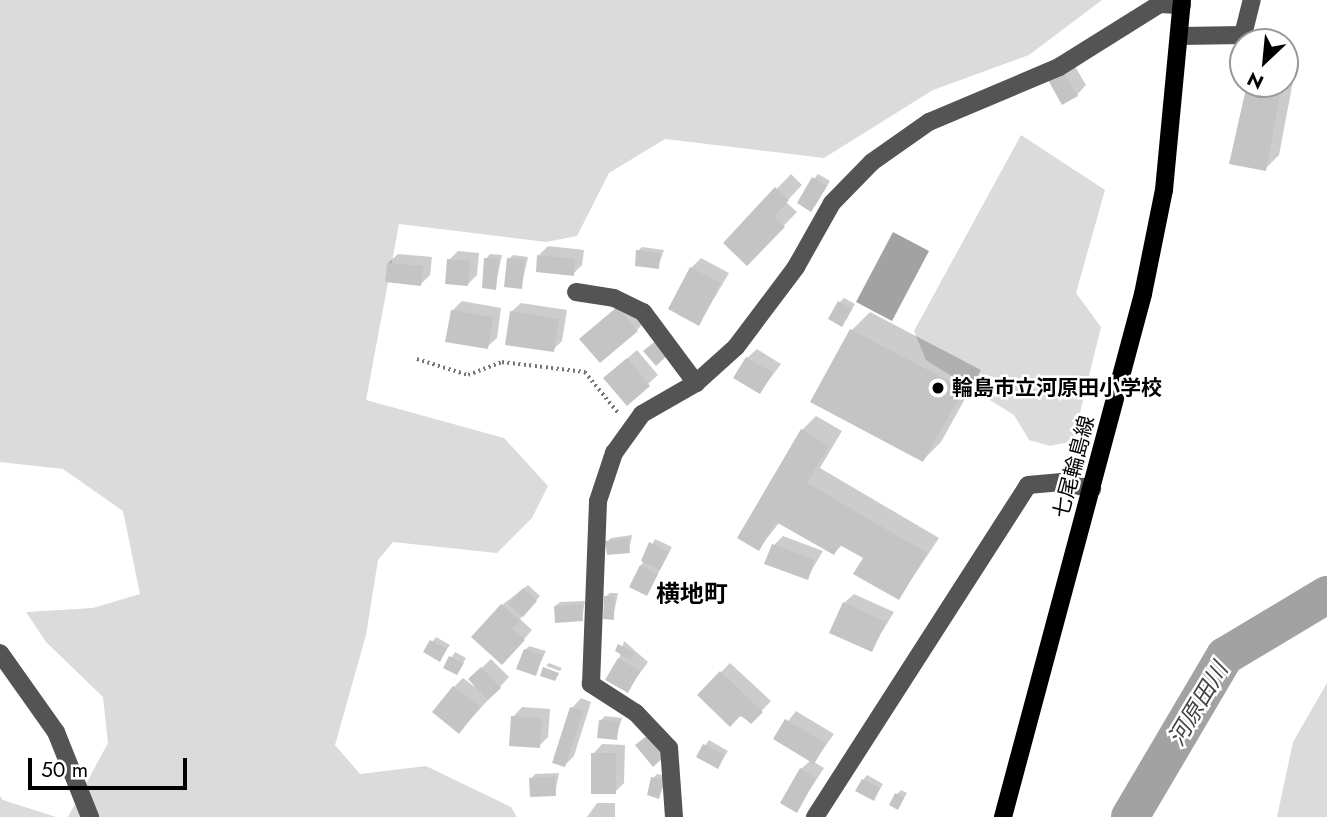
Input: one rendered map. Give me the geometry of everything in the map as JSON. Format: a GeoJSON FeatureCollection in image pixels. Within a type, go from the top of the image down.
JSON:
{"type":"FeatureCollection","features":[{"type":"Feature","properties":{"kind":"main road","name":"七尾輪島線"},"geometry":{"type":"LineString","coordinates":[[1003,817],[1092,489],[1159,216],[1181,36],[1182,3]]}},
{"type":"Feature","properties":{"kind":"street"},"geometry":{"type":"LineString","coordinates":[[1181,36],[1242,35],[1252,0]]}},
{"type":"Feature","properties":{"kind":"street"},"geometry":{"type":"LineString","coordinates":[[674,817],[669,748],[636,713],[591,684],[598,501],[614,453],[642,414],[696,383],[736,348],[796,267],[832,203],[872,162],[929,122],[1059,67],[1160,4],[1182,3]]}},
{"type":"Feature","properties":{"kind":"street"},"geometry":{"type":"LineString","coordinates":[[576,292],[614,298],[643,312],[696,383]]}},
{"type":"Feature","properties":{"kind":"street"},"geometry":{"type":"LineString","coordinates":[[816,817],[1028,485],[1062,482],[1092,489]]}},
{"type":"Feature","properties":{"kind":"street"},"geometry":{"type":"LineString","coordinates":[[0,653],[56,732],[90,817]]}},
{"type":"Feature","properties":{"kind":"path"},"geometry":{"type":"LineString","coordinates":[[417,359],[468,375],[502,362],[585,372],[631,429]]}},
{"type":"Feature","properties":{"kind":"shaded area"},"geometry":{"type":"Polygon","coordinates":[[[0,0],[1102,0],[1029,55],[933,90],[824,158],[665,139],[609,173],[577,236],[546,242],[399,224],[366,400],[504,438],[548,486],[532,518],[497,553],[393,542],[378,560],[366,635],[335,745],[360,774],[426,766],[511,807],[517,817],[68,817],[108,743],[103,697],[46,642],[26,612],[93,608],[140,594],[123,511],[63,469],[0,462],[0,0]]]}},
{"type":"Feature","properties":{"kind":"shaded area"},"geometry":{"type":"Polygon","coordinates":[[[1021,135],[1105,190],[1076,293],[1101,327],[1073,441],[1050,446],[1029,440],[1014,415],[926,360],[914,331],[1021,135]]]}},
{"type":"Feature","properties":{"kind":"shaded area"},"geometry":{"type":"Polygon","coordinates":[[[893,232],[929,251],[892,321],[856,302],[893,232]]]}},
{"type":"Feature","properties":{"kind":"shaded area"},"geometry":{"type":"Polygon","coordinates":[[[1327,683],[1327,817],[1277,817],[1293,742],[1327,683]]]}},
{"type":"Feature","properties":{"kind":"shaded area"},"geometry":{"type":"Polygon","coordinates":[[[0,796],[3,800],[56,817],[0,817],[0,796]]]}},
{"type":"Feature","properties":{"kind":"building"},"geometry":{"type":"Polygon","coordinates":[[[1063,71],[1078,96],[1062,105],[1048,80],[1063,71]]]}},
{"type":"Feature","properties":{"kind":"building"},"geometry":{"type":"Polygon","coordinates":[[[1244,98],[1279,98],[1266,171],[1229,164],[1244,98]]]}},
{"type":"Feature","properties":{"kind":"building"},"geometry":{"type":"Polygon","coordinates":[[[812,177],[827,186],[811,212],[797,203],[812,177]]]}},
{"type":"Feature","properties":{"kind":"building"},"geometry":{"type":"Polygon","coordinates":[[[775,187],[789,200],[774,217],[785,227],[747,266],[723,243],[775,187]]]}},
{"type":"Feature","properties":{"kind":"building"},"geometry":{"type":"Polygon","coordinates":[[[636,250],[660,253],[659,269],[635,266],[636,250]]]}},
{"type":"Feature","properties":{"kind":"building"},"geometry":{"type":"Polygon","coordinates":[[[537,255],[575,259],[574,276],[536,272],[537,255]]]}},
{"type":"Feature","properties":{"kind":"building"},"geometry":{"type":"Polygon","coordinates":[[[484,258],[499,259],[496,290],[482,288],[484,258]]]}},
{"type":"Feature","properties":{"kind":"building"},"geometry":{"type":"Polygon","coordinates":[[[507,258],[525,260],[522,289],[504,287],[507,258]]]}},
{"type":"Feature","properties":{"kind":"building"},"geometry":{"type":"Polygon","coordinates":[[[447,259],[470,261],[468,286],[445,284],[447,259]]]}},
{"type":"Feature","properties":{"kind":"building"},"geometry":{"type":"Polygon","coordinates":[[[387,263],[423,266],[421,286],[385,282],[387,263]]]}},
{"type":"Feature","properties":{"kind":"building"},"geometry":{"type":"Polygon","coordinates":[[[690,267],[721,283],[699,326],[668,309],[690,267]]]}},
{"type":"Feature","properties":{"kind":"building"},"geometry":{"type":"Polygon","coordinates":[[[838,301],[852,309],[842,327],[828,319],[838,301]]]}},
{"type":"Feature","properties":{"kind":"building"},"geometry":{"type":"Polygon","coordinates":[[[617,307],[638,331],[600,363],[579,339],[617,307]]]}},
{"type":"Feature","properties":{"kind":"building"},"geometry":{"type":"Polygon","coordinates":[[[451,310],[493,317],[488,349],[445,342],[451,310]]]}},
{"type":"Feature","properties":{"kind":"building"},"geometry":{"type":"Polygon","coordinates":[[[510,311],[559,319],[554,352],[505,345],[510,311]]]}},
{"type":"Feature","properties":{"kind":"building"},"geometry":{"type":"Polygon","coordinates":[[[850,329],[964,389],[923,462],[810,402],[850,329]]]}},
{"type":"Feature","properties":{"kind":"building"},"geometry":{"type":"Polygon","coordinates":[[[658,339],[670,353],[656,366],[643,351],[658,339]]]}},
{"type":"Feature","properties":{"kind":"building"},"geometry":{"type":"Polygon","coordinates":[[[746,357],[773,373],[760,394],[733,378],[746,357]]]}},
{"type":"Feature","properties":{"kind":"building"},"geometry":{"type":"Polygon","coordinates":[[[627,358],[650,386],[627,406],[603,378],[627,358]]]}},
{"type":"Feature","properties":{"kind":"building"},"geometry":{"type":"Polygon","coordinates":[[[801,429],[829,446],[807,483],[927,553],[899,600],[853,574],[863,558],[840,545],[834,555],[776,522],[759,551],[737,538],[801,429]]]}},
{"type":"Feature","properties":{"kind":"building"},"geometry":{"type":"Polygon","coordinates":[[[628,538],[630,553],[607,555],[605,541],[628,538]]]}},
{"type":"Feature","properties":{"kind":"building"},"geometry":{"type":"Polygon","coordinates":[[[649,542],[669,552],[660,570],[641,561],[649,542]]]}},
{"type":"Feature","properties":{"kind":"building"},"geometry":{"type":"Polygon","coordinates":[[[772,544],[815,560],[808,580],[764,564],[772,544]]]}},
{"type":"Feature","properties":{"kind":"building"},"geometry":{"type":"Polygon","coordinates":[[[640,565],[658,574],[647,596],[629,587],[640,565]]]}},
{"type":"Feature","properties":{"kind":"building"},"geometry":{"type":"Polygon","coordinates":[[[523,588],[537,601],[523,617],[508,604],[523,588]]]}},
{"type":"Feature","properties":{"kind":"building"},"geometry":{"type":"Polygon","coordinates":[[[604,596],[614,597],[614,620],[603,619],[604,596]]]}},
{"type":"Feature","properties":{"kind":"building"},"geometry":{"type":"Polygon","coordinates":[[[843,602],[886,622],[872,652],[829,633],[843,602]]]}},
{"type":"Feature","properties":{"kind":"building"},"geometry":{"type":"Polygon","coordinates":[[[501,604],[520,621],[512,629],[525,640],[502,665],[471,637],[501,604]]]}},
{"type":"Feature","properties":{"kind":"building"},"geometry":{"type":"Polygon","coordinates":[[[582,604],[583,621],[555,623],[554,606],[582,604]]]}},
{"type":"Feature","properties":{"kind":"building"},"geometry":{"type":"Polygon","coordinates":[[[430,640],[447,649],[440,662],[423,652],[430,640]]]}},
{"type":"Feature","properties":{"kind":"building"},"geometry":{"type":"Polygon","coordinates":[[[618,644],[635,653],[631,660],[615,651],[618,644]]]}},
{"type":"Feature","properties":{"kind":"building"},"geometry":{"type":"Polygon","coordinates":[[[524,649],[543,655],[536,676],[516,669],[524,649]]]}},
{"type":"Feature","properties":{"kind":"building"},"geometry":{"type":"Polygon","coordinates":[[[449,656],[464,663],[457,675],[443,668],[449,656]]]}},
{"type":"Feature","properties":{"kind":"building"},"geometry":{"type":"Polygon","coordinates":[[[618,658],[640,671],[628,693],[605,680],[618,658]]]}},
{"type":"Feature","properties":{"kind":"building"},"geometry":{"type":"Polygon","coordinates":[[[481,667],[501,688],[488,700],[468,679],[481,667]]]}},
{"type":"Feature","properties":{"kind":"building"},"geometry":{"type":"Polygon","coordinates":[[[543,667],[559,673],[555,681],[540,676],[543,667]]]}},
{"type":"Feature","properties":{"kind":"building"},"geometry":{"type":"Polygon","coordinates":[[[720,671],[763,712],[751,724],[741,715],[730,727],[697,695],[720,671]]]}},
{"type":"Feature","properties":{"kind":"building"},"geometry":{"type":"Polygon","coordinates":[[[453,686],[480,707],[459,734],[432,712],[453,686]]]}},
{"type":"Feature","properties":{"kind":"building"},"geometry":{"type":"Polygon","coordinates":[[[570,707],[583,711],[565,767],[552,763],[570,707]]]}},
{"type":"Feature","properties":{"kind":"building"},"geometry":{"type":"Polygon","coordinates":[[[511,716],[542,718],[540,748],[509,746],[511,716]]]}},
{"type":"Feature","properties":{"kind":"building"},"geometry":{"type":"Polygon","coordinates":[[[785,719],[826,744],[814,764],[773,739],[785,719]]]}},
{"type":"Feature","properties":{"kind":"building"},"geometry":{"type":"Polygon","coordinates":[[[599,720],[619,721],[617,740],[597,738],[599,720]]]}},
{"type":"Feature","properties":{"kind":"building"},"geometry":{"type":"Polygon","coordinates":[[[648,735],[665,756],[653,767],[635,745],[648,735]]]}},
{"type":"Feature","properties":{"kind":"building"},"geometry":{"type":"Polygon","coordinates":[[[703,744],[725,755],[718,769],[696,757],[703,744]]]}},
{"type":"Feature","properties":{"kind":"building"},"geometry":{"type":"Polygon","coordinates":[[[591,753],[616,753],[616,794],[591,794],[591,753]]]}},
{"type":"Feature","properties":{"kind":"building"},"geometry":{"type":"Polygon","coordinates":[[[800,768],[816,778],[797,813],[780,803],[800,768]]]}},
{"type":"Feature","properties":{"kind":"building"},"geometry":{"type":"Polygon","coordinates":[[[555,777],[556,796],[530,797],[529,778],[555,777]]]}},
{"type":"Feature","properties":{"kind":"building"},"geometry":{"type":"Polygon","coordinates":[[[651,777],[664,780],[659,799],[647,795],[651,777]]]}},
{"type":"Feature","properties":{"kind":"building"},"geometry":{"type":"Polygon","coordinates":[[[862,779],[880,788],[874,801],[855,791],[862,779]]]}},
{"type":"Feature","properties":{"kind":"building"},"geometry":{"type":"Polygon","coordinates":[[[895,793],[904,798],[898,810],[889,805],[895,793]]]}},
{"type":"Feature","properties":{"kind":"waterway","name":"河原田川"},"geometry":{"type":"LineString","coordinates":[[1130,817],[1225,656],[1327,595]]}},
{"type":"Feature","properties":{"kind":"place","name":"輪島市立河原田小学校"},"geometry":{"type":"Point","coordinates":[938,388]}},
{"type":"Feature","properties":{"kind":"district","name":"横地町"},"geometry":{"type":"Point","coordinates":[692,594]}}]}
